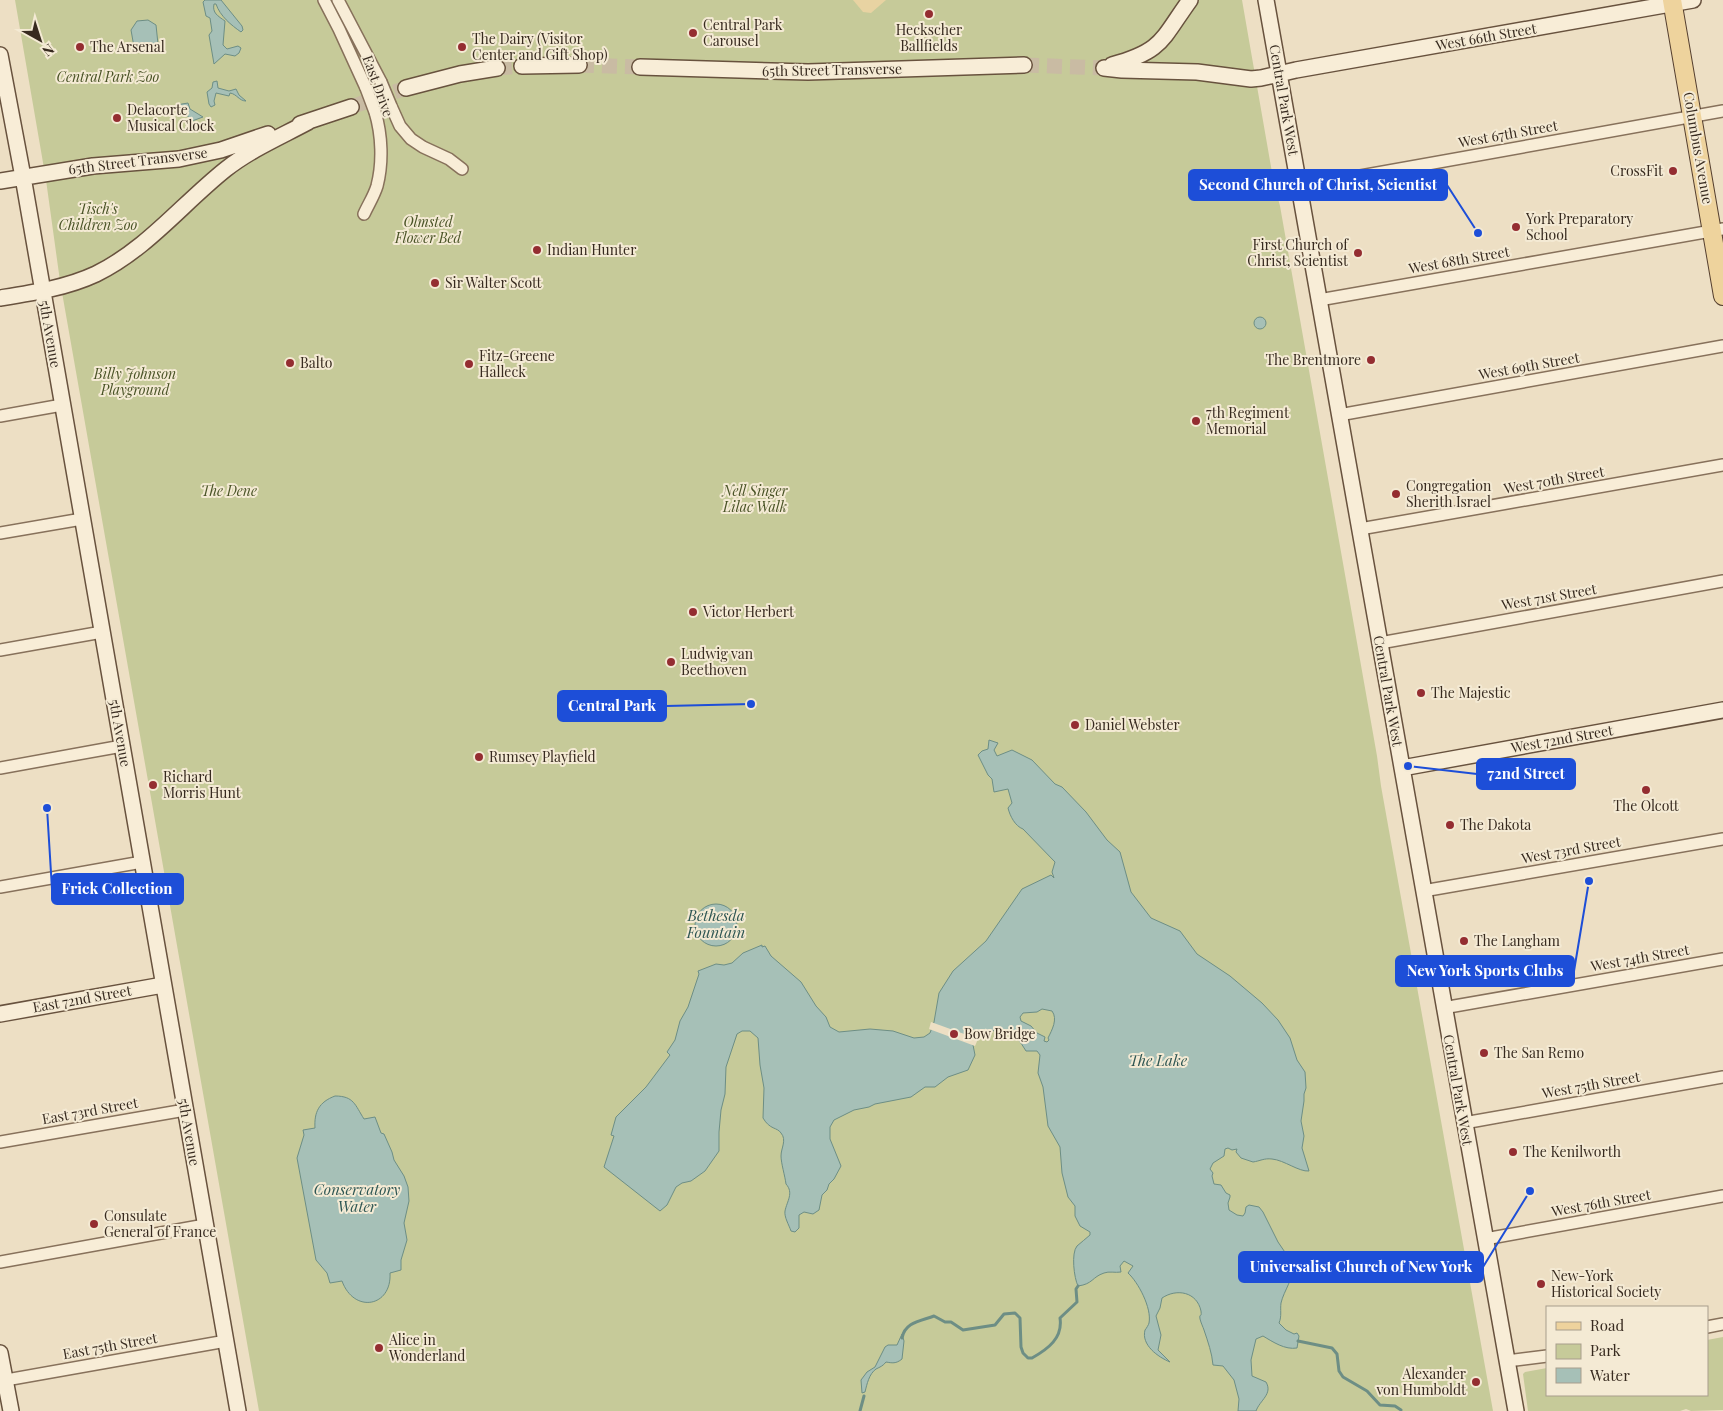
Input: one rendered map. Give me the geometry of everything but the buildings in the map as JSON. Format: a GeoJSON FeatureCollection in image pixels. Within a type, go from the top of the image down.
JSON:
{"type":"FeatureCollection","features":[{"type":"Feature","properties":{"kind":"main road"},"geometry":{"type":"LineString","coordinates":[[1190,0],[1164,38],[1153,49],[1133,59],[1104,68],[1190,72],[1251,79],[1279,74]]}},
{"type":"Feature","properties":{"kind":"main road","name":"Central Park West"},"geometry":{"type":"LineString","coordinates":[[1266,0],[1443,1008],[1516,1411]]}},
{"type":"Feature","properties":{"kind":"main road","name":"West 66th Street"},"geometry":{"type":"LineString","coordinates":[[1279,74],[1672,2],[1693,0]]}},
{"type":"Feature","properties":{"kind":"main road","name":"Columbus Avenue"},"geometry":{"type":"LineString","coordinates":[[1672,2],[1693,116],[1718,229],[1723,296]]}},
{"type":"Feature","properties":{"kind":"main road","name":"5th Avenue"},"geometry":{"type":"LineString","coordinates":[[0,60],[23,176],[238,1411]]}},
{"type":"Feature","properties":{"kind":"main road"},"geometry":{"type":"LineString","coordinates":[[522,66],[579,65]]}},
{"type":"Feature","properties":{"kind":"main road","name":"65th Street Transverse"},"geometry":{"type":"LineString","coordinates":[[640,67],[808,72],[1024,65]]}},
{"type":"Feature","properties":{"kind":"main road"},"geometry":{"type":"LineString","coordinates":[[406,88],[452,76],[497,68]]}},
{"type":"Feature","properties":{"kind":"main road","name":"65th Street Transverse"},"geometry":{"type":"LineString","coordinates":[[0,181],[23,176],[108,165],[161,161],[221,150],[352,107]]}},
{"type":"Feature","properties":{"kind":"main road","name":"65th Street Transverse"},"geometry":{"type":"LineString","coordinates":[[0,298],[69,284],[95,274],[122,259],[152,235],[211,181],[236,162],[308,122]]}},
{"type":"Feature","properties":{"kind":"main road","name":"West 72nd Street"},"geometry":{"type":"LineString","coordinates":[[1402,768],[1723,710]]}},
{"type":"Feature","properties":{"kind":"main road","name":"East 72nd Street"},"geometry":{"type":"LineString","coordinates":[[0,1014],[163,985]]}},
{"type":"Feature","properties":{"kind":"main road"},"geometry":{"type":"LineString","coordinates":[[0,1353],[2,1380],[11,1411]]}},
{"type":"Feature","properties":{"kind":"street","name":"East Drive"},"geometry":{"type":"LineString","coordinates":[[324,0],[339,28],[375,112],[381,150],[379,170],[377,186],[364,214]]}},
{"type":"Feature","properties":{"kind":"street"},"geometry":{"type":"LineString","coordinates":[[338,0],[381,82],[400,126],[411,139],[449,159],[462,169]]}},
{"type":"Feature","properties":{"kind":"street","name":"West 67th Street"},"geometry":{"type":"LineString","coordinates":[[1299,187],[1723,111]]}},
{"type":"Feature","properties":{"kind":"street","name":"West 68th Street"},"geometry":{"type":"LineString","coordinates":[[1319,300],[1718,229]]}},
{"type":"Feature","properties":{"kind":"street","name":"West 69th Street"},"geometry":{"type":"LineString","coordinates":[[1339,415],[1723,346]]}},
{"type":"Feature","properties":{"kind":"street"},"geometry":{"type":"LineString","coordinates":[[0,416],[62,404]]}},
{"type":"Feature","properties":{"kind":"street","name":"West 70th Street"},"geometry":{"type":"LineString","coordinates":[[1360,529],[1723,465]]}},
{"type":"Feature","properties":{"kind":"street"},"geometry":{"type":"LineString","coordinates":[[0,533],[82,519]]}},
{"type":"Feature","properties":{"kind":"street","name":"West 71st Street"},"geometry":{"type":"LineString","coordinates":[[1380,643],[1723,581]]}},
{"type":"Feature","properties":{"kind":"street"},"geometry":{"type":"LineString","coordinates":[[0,650],[102,632]]}},
{"type":"Feature","properties":{"kind":"street"},"geometry":{"type":"LineString","coordinates":[[0,768],[122,746]]}},
{"type":"Feature","properties":{"kind":"street","name":"West 73rd Street"},"geometry":{"type":"LineString","coordinates":[[1423,891],[1723,839]]}},
{"type":"Feature","properties":{"kind":"street"},"geometry":{"type":"LineString","coordinates":[[0,887],[142,862]]}},
{"type":"Feature","properties":{"kind":"street","name":"West 74th Street"},"geometry":{"type":"LineString","coordinates":[[1443,1008],[1723,959]]}},
{"type":"Feature","properties":{"kind":"street","name":"West 75th Street"},"geometry":{"type":"LineString","coordinates":[[1464,1123],[1723,1077]]}},
{"type":"Feature","properties":{"kind":"street","name":"East 73rd Street"},"geometry":{"type":"LineString","coordinates":[[0,1142],[185,1110]]}},
{"type":"Feature","properties":{"kind":"street","name":"West 76th Street"},"geometry":{"type":"LineString","coordinates":[[1485,1239],[1723,1196]]}},
{"type":"Feature","properties":{"kind":"street"},"geometry":{"type":"LineString","coordinates":[[0,1262],[206,1225]]}},
{"type":"Feature","properties":{"kind":"street"},"geometry":{"type":"LineString","coordinates":[[1708,1327],[1723,1324]]}},
{"type":"Feature","properties":{"kind":"street","name":"East 75th Street"},"geometry":{"type":"LineString","coordinates":[[2,1380],[226,1340]]}},
{"type":"Feature","properties":{"kind":"street"},"geometry":{"type":"LineString","coordinates":[[1507,1361],[1546,1356]]}},
{"type":"Feature","properties":{"kind":"green space"},"geometry":{"type":"Polygon","coordinates":[[[15,0],[1242,0],[1493,1411],[259,1411],[60,281],[46,180],[15,0]]]}},
{"type":"Feature","properties":{"kind":"green space"},"geometry":{"type":"Polygon","coordinates":[[[1723,1337],[1723,1410],[1528,1411],[1523,1374],[1546,1368],[1546,1396],[1708,1396],[1708,1340],[1723,1337]]]}},
{"type":"Feature","properties":{"kind":"sand"},"geometry":{"type":"Polygon","coordinates":[[[853,0],[886,0],[871,13],[863,12],[853,0]]]}},
{"type":"Feature","properties":{"kind":"water"},"geometry":{"type":"Polygon","coordinates":[[[205,0],[221,0],[242,26],[243,30],[241,32],[230,23],[220,12],[216,4],[214,4],[215,12],[225,21],[223,45],[227,49],[238,46],[241,48],[235,56],[225,54],[214,64],[209,35],[212,31],[210,18],[206,16],[203,2],[205,0]]]}},
{"type":"Feature","properties":{"kind":"water"},"geometry":{"type":"Polygon","coordinates":[[[148,20],[156,25],[158,44],[153,51],[142,53],[134,47],[131,30],[137,21],[148,20]]]}},
{"type":"Feature","properties":{"kind":"water"},"geometry":{"type":"Polygon","coordinates":[[[217,81],[218,88],[229,91],[236,89],[239,95],[246,101],[230,93],[229,96],[216,93],[215,105],[211,107],[207,92],[212,88],[213,82],[217,81]]]}},
{"type":"Feature","properties":{"kind":"water"},"geometry":{"type":"Polygon","coordinates":[[[188,103],[190,109],[203,117],[192,121],[184,113],[177,111],[176,105],[188,103]]]}},
{"type":"Feature","properties":{"kind":"water"},"geometry":{"type":"Polygon","coordinates":[[[1258,317],[1262,317],[1266,323],[1262,329],[1258,329],[1254,325],[1254,321],[1258,317]]]}},
{"type":"Feature","properties":{"kind":"water","name":"The Lake"},"geometry":{"type":"Polygon","coordinates":[[[989,740],[998,743],[994,750],[997,756],[1012,750],[1032,760],[1055,784],[1062,787],[1086,812],[1107,840],[1120,852],[1131,892],[1151,918],[1180,931],[1197,954],[1230,976],[1262,1003],[1278,1020],[1290,1038],[1297,1060],[1305,1072],[1306,1088],[1301,1121],[1304,1136],[1302,1148],[1309,1171],[1301,1170],[1272,1159],[1253,1162],[1241,1158],[1236,1152],[1237,1149],[1232,1150],[1228,1148],[1225,1149],[1224,1156],[1213,1163],[1210,1169],[1213,1173],[1214,1184],[1221,1185],[1226,1193],[1230,1195],[1229,1210],[1243,1216],[1246,1207],[1249,1205],[1259,1207],[1278,1242],[1293,1264],[1292,1275],[1282,1298],[1279,1323],[1286,1330],[1294,1334],[1297,1333],[1299,1336],[1297,1348],[1284,1347],[1263,1336],[1256,1339],[1251,1360],[1252,1376],[1266,1382],[1268,1390],[1256,1411],[1238,1411],[1239,1399],[1234,1380],[1223,1366],[1213,1365],[1210,1348],[1200,1319],[1201,1311],[1199,1305],[1191,1296],[1174,1293],[1162,1298],[1156,1316],[1161,1335],[1158,1350],[1170,1362],[1156,1354],[1146,1341],[1144,1335],[1149,1323],[1148,1310],[1140,1289],[1128,1273],[1133,1266],[1124,1261],[1120,1266],[1121,1272],[1104,1273],[1087,1284],[1078,1286],[1074,1272],[1075,1249],[1090,1235],[1090,1232],[1080,1226],[1075,1216],[1075,1206],[1068,1197],[1062,1173],[1060,1147],[1048,1126],[1043,1087],[1038,1073],[1040,1055],[1037,1051],[1026,1051],[1009,1031],[1005,1030],[1001,1033],[991,1030],[979,1031],[973,1045],[975,1055],[968,1070],[948,1077],[935,1087],[925,1087],[911,1097],[854,1110],[834,1120],[830,1127],[830,1139],[841,1166],[822,1195],[819,1210],[813,1214],[804,1212],[799,1215],[799,1228],[795,1232],[791,1231],[785,1213],[790,1191],[786,1184],[781,1159],[784,1138],[779,1131],[768,1125],[763,1118],[764,1088],[758,1038],[750,1031],[742,1031],[737,1034],[726,1067],[725,1094],[719,1132],[719,1151],[705,1171],[691,1181],[676,1187],[667,1205],[660,1211],[604,1167],[614,1136],[611,1135],[616,1117],[646,1087],[670,1055],[667,1052],[675,1040],[680,1021],[688,1007],[699,974],[698,971],[716,964],[732,963],[743,953],[762,945],[762,947],[765,946],[771,956],[801,982],[816,1006],[826,1017],[830,1027],[839,1032],[870,1029],[893,1031],[914,1038],[924,1037],[930,1033],[939,993],[953,971],[986,941],[1022,889],[1051,875],[1054,878],[1052,872],[1055,862],[1015,823],[1008,808],[1012,803],[1008,789],[994,792],[992,779],[978,755],[988,749],[989,740]],[[1042,1009],[1037,1012],[1023,1013],[1020,1017],[1021,1021],[1045,1037],[1044,1041],[1047,1042],[1053,1028],[1054,1014],[1052,1011],[1042,1009]]]}},
{"type":"Feature","properties":{"kind":"water","name":"Bethesda Fountain"},"geometry":{"type":"Polygon","coordinates":[[[716,904],[731,910],[737,925],[731,940],[716,946],[701,940],[695,925],[701,910],[716,904]]]}},
{"type":"Feature","properties":{"kind":"water","name":"Conservatory Water"},"geometry":{"type":"Polygon","coordinates":[[[335,1096],[341,1096],[353,1102],[364,1119],[375,1117],[408,1187],[409,1201],[404,1223],[407,1240],[401,1260],[401,1270],[390,1273],[389,1284],[385,1293],[379,1299],[371,1302],[363,1302],[355,1298],[348,1292],[342,1281],[330,1283],[327,1273],[316,1260],[297,1158],[304,1135],[303,1130],[315,1128],[315,1117],[319,1108],[325,1101],[335,1096]]]}},
{"type":"Feature","properties":{"kind":"water"},"geometry":{"type":"Polygon","coordinates":[[[902,1334],[904,1341],[902,1359],[892,1363],[886,1362],[876,1369],[870,1376],[865,1392],[862,1393],[861,1380],[867,1372],[875,1367],[885,1347],[897,1345],[902,1334]]]}},
{"type":"Feature","properties":{"kind":"pier","name":"Bow Bridge"},"geometry":{"type":"Polygon","coordinates":[[[931,1022],[978,1039],[975,1046],[929,1029],[931,1022]]]}},
{"type":"Feature","properties":{"kind":"waterway"},"geometry":{"type":"LineString","coordinates":[[902,1338],[910,1325],[934,1316],[945,1322],[951,1322],[963,1330],[995,1325],[1004,1314],[1015,1313],[1020,1318],[1023,1353],[1028,1358],[1032,1358],[1049,1347],[1057,1337],[1060,1318],[1077,1302],[1076,1289],[1078,1286]]}},
{"type":"Feature","properties":{"kind":"waterway"},"geometry":{"type":"LineString","coordinates":[[1298,1341],[1332,1348],[1337,1354],[1339,1371],[1343,1377],[1367,1391],[1380,1405],[1395,1406],[1401,1410]]}},
{"type":"Feature","properties":{"kind":"waterway"},"geometry":{"type":"LineString","coordinates":[[860,1411],[864,1396]]}},
{"type":"Feature","properties":{"kind":"tunnel"},"geometry":{"type":"LineString","coordinates":[[579,65],[640,67]]}},
{"type":"Feature","properties":{"kind":"tunnel"},"geometry":{"type":"LineString","coordinates":[[1024,65],[1104,68]]}},
{"type":"Feature","properties":{"kind":"tunnel"},"geometry":{"type":"LineString","coordinates":[[497,68],[522,66]]}},
{"type":"Feature","properties":{"kind":"tunnel"},"geometry":{"type":"LineString","coordinates":[[351,107],[406,88]]}},
{"type":"Feature","properties":{"kind":"place","name":"Heckscher Ballfields"},"geometry":{"type":"Point","coordinates":[929,14]}},
{"type":"Feature","properties":{"kind":"place","name":"Central Park Carousel"},"geometry":{"type":"Point","coordinates":[693,33]}},
{"type":"Feature","properties":{"kind":"place","name":"The Arsenal"},"geometry":{"type":"Point","coordinates":[80,47]}},
{"type":"Feature","properties":{"kind":"place","name":"The Dairy (Visitor Center and Gift Shop)"},"geometry":{"type":"Point","coordinates":[462,47]}},
{"type":"Feature","properties":{"kind":"place","name":"Delacorte Musical Clock"},"geometry":{"type":"Point","coordinates":[117,118]}},
{"type":"Feature","properties":{"kind":"place","name":"CrossFit"},"geometry":{"type":"Point","coordinates":[1673,171]}},
{"type":"Feature","properties":{"kind":"place","name":"York Preparatory School"},"geometry":{"type":"Point","coordinates":[1516,227]}},
{"type":"Feature","properties":{"kind":"place","name":"Second Church of Christ, Scientist"},"geometry":{"type":"Point","coordinates":[1478,233]}},
{"type":"Feature","properties":{"kind":"place","name":"Indian Hunter"},"geometry":{"type":"Point","coordinates":[537,250]}},
{"type":"Feature","properties":{"kind":"place","name":"First Church of Christ, Scientist"},"geometry":{"type":"Point","coordinates":[1358,253]}},
{"type":"Feature","properties":{"kind":"place","name":"Sir Walter Scott"},"geometry":{"type":"Point","coordinates":[435,283]}},
{"type":"Feature","properties":{"kind":"place","name":"The Brentmore"},"geometry":{"type":"Point","coordinates":[1371,360]}},
{"type":"Feature","properties":{"kind":"place","name":"Balto"},"geometry":{"type":"Point","coordinates":[290,363]}},
{"type":"Feature","properties":{"kind":"place","name":"Fitz-Greene Halleck"},"geometry":{"type":"Point","coordinates":[469,364]}},
{"type":"Feature","properties":{"kind":"place","name":"7th Regiment Memorial"},"geometry":{"type":"Point","coordinates":[1196,421]}},
{"type":"Feature","properties":{"kind":"place","name":"Congregation Sherith Israel"},"geometry":{"type":"Point","coordinates":[1396,494]}},
{"type":"Feature","properties":{"kind":"place","name":"Victor Herbert"},"geometry":{"type":"Point","coordinates":[693,612]}},
{"type":"Feature","properties":{"kind":"place","name":"Ludwig van Beethoven"},"geometry":{"type":"Point","coordinates":[671,662]}},
{"type":"Feature","properties":{"kind":"place","name":"The Majestic"},"geometry":{"type":"Point","coordinates":[1421,693]}},
{"type":"Feature","properties":{"kind":"place","name":"Central Park"},"geometry":{"type":"Point","coordinates":[751,704]}},
{"type":"Feature","properties":{"kind":"place","name":"Daniel Webster"},"geometry":{"type":"Point","coordinates":[1075,725]}},
{"type":"Feature","properties":{"kind":"place","name":"Rumsey Playfield"},"geometry":{"type":"Point","coordinates":[479,757]}},
{"type":"Feature","properties":{"kind":"place","name":"72nd Street"},"geometry":{"type":"Point","coordinates":[1408,766]}},
{"type":"Feature","properties":{"kind":"place","name":"Richard Morris Hunt"},"geometry":{"type":"Point","coordinates":[153,785]}},
{"type":"Feature","properties":{"kind":"place","name":"The Olcott"},"geometry":{"type":"Point","coordinates":[1646,790]}},
{"type":"Feature","properties":{"kind":"place","name":"Frick Collection"},"geometry":{"type":"Point","coordinates":[47,808]}},
{"type":"Feature","properties":{"kind":"place","name":"The Dakota"},"geometry":{"type":"Point","coordinates":[1450,825]}},
{"type":"Feature","properties":{"kind":"place","name":"New York Sports Clubs"},"geometry":{"type":"Point","coordinates":[1589,881]}},
{"type":"Feature","properties":{"kind":"place","name":"The Langham"},"geometry":{"type":"Point","coordinates":[1464,941]}},
{"type":"Feature","properties":{"kind":"place","name":"Bow Bridge"},"geometry":{"type":"Point","coordinates":[954,1034]}},
{"type":"Feature","properties":{"kind":"place","name":"The San Remo"},"geometry":{"type":"Point","coordinates":[1484,1053]}},
{"type":"Feature","properties":{"kind":"place","name":"The Kenilworth"},"geometry":{"type":"Point","coordinates":[1513,1152]}},
{"type":"Feature","properties":{"kind":"place","name":"Universalist Church of New York"},"geometry":{"type":"Point","coordinates":[1530,1191]}},
{"type":"Feature","properties":{"kind":"place","name":"Consulate General of France"},"geometry":{"type":"Point","coordinates":[94,1224]}},
{"type":"Feature","properties":{"kind":"place","name":"New-York Historical Society"},"geometry":{"type":"Point","coordinates":[1541,1284]}},
{"type":"Feature","properties":{"kind":"place","name":"Alice in Wonderland"},"geometry":{"type":"Point","coordinates":[379,1348]}},
{"type":"Feature","properties":{"kind":"place","name":"Alexander von Humboldt"},"geometry":{"type":"Point","coordinates":[1476,1382]}},
{"type":"Feature","properties":{"kind":"park label","name":"Central Park Zoo"},"geometry":{"type":"Point","coordinates":[108,77]}},
{"type":"Feature","properties":{"kind":"park label","name":"Tisch's Children Zoo"},"geometry":{"type":"Point","coordinates":[98,217]}},
{"type":"Feature","properties":{"kind":"park label","name":"Olmsted Flower Bed"},"geometry":{"type":"Point","coordinates":[428,230]}},
{"type":"Feature","properties":{"kind":"park label","name":"Billy Johnson Playground"},"geometry":{"type":"Point","coordinates":[135,382]}},
{"type":"Feature","properties":{"kind":"park label","name":"The Dene"},"geometry":{"type":"Point","coordinates":[229,491]}},
{"type":"Feature","properties":{"kind":"park label","name":"Nell Singer Lilac Walk"},"geometry":{"type":"Point","coordinates":[755,500]}}]}
